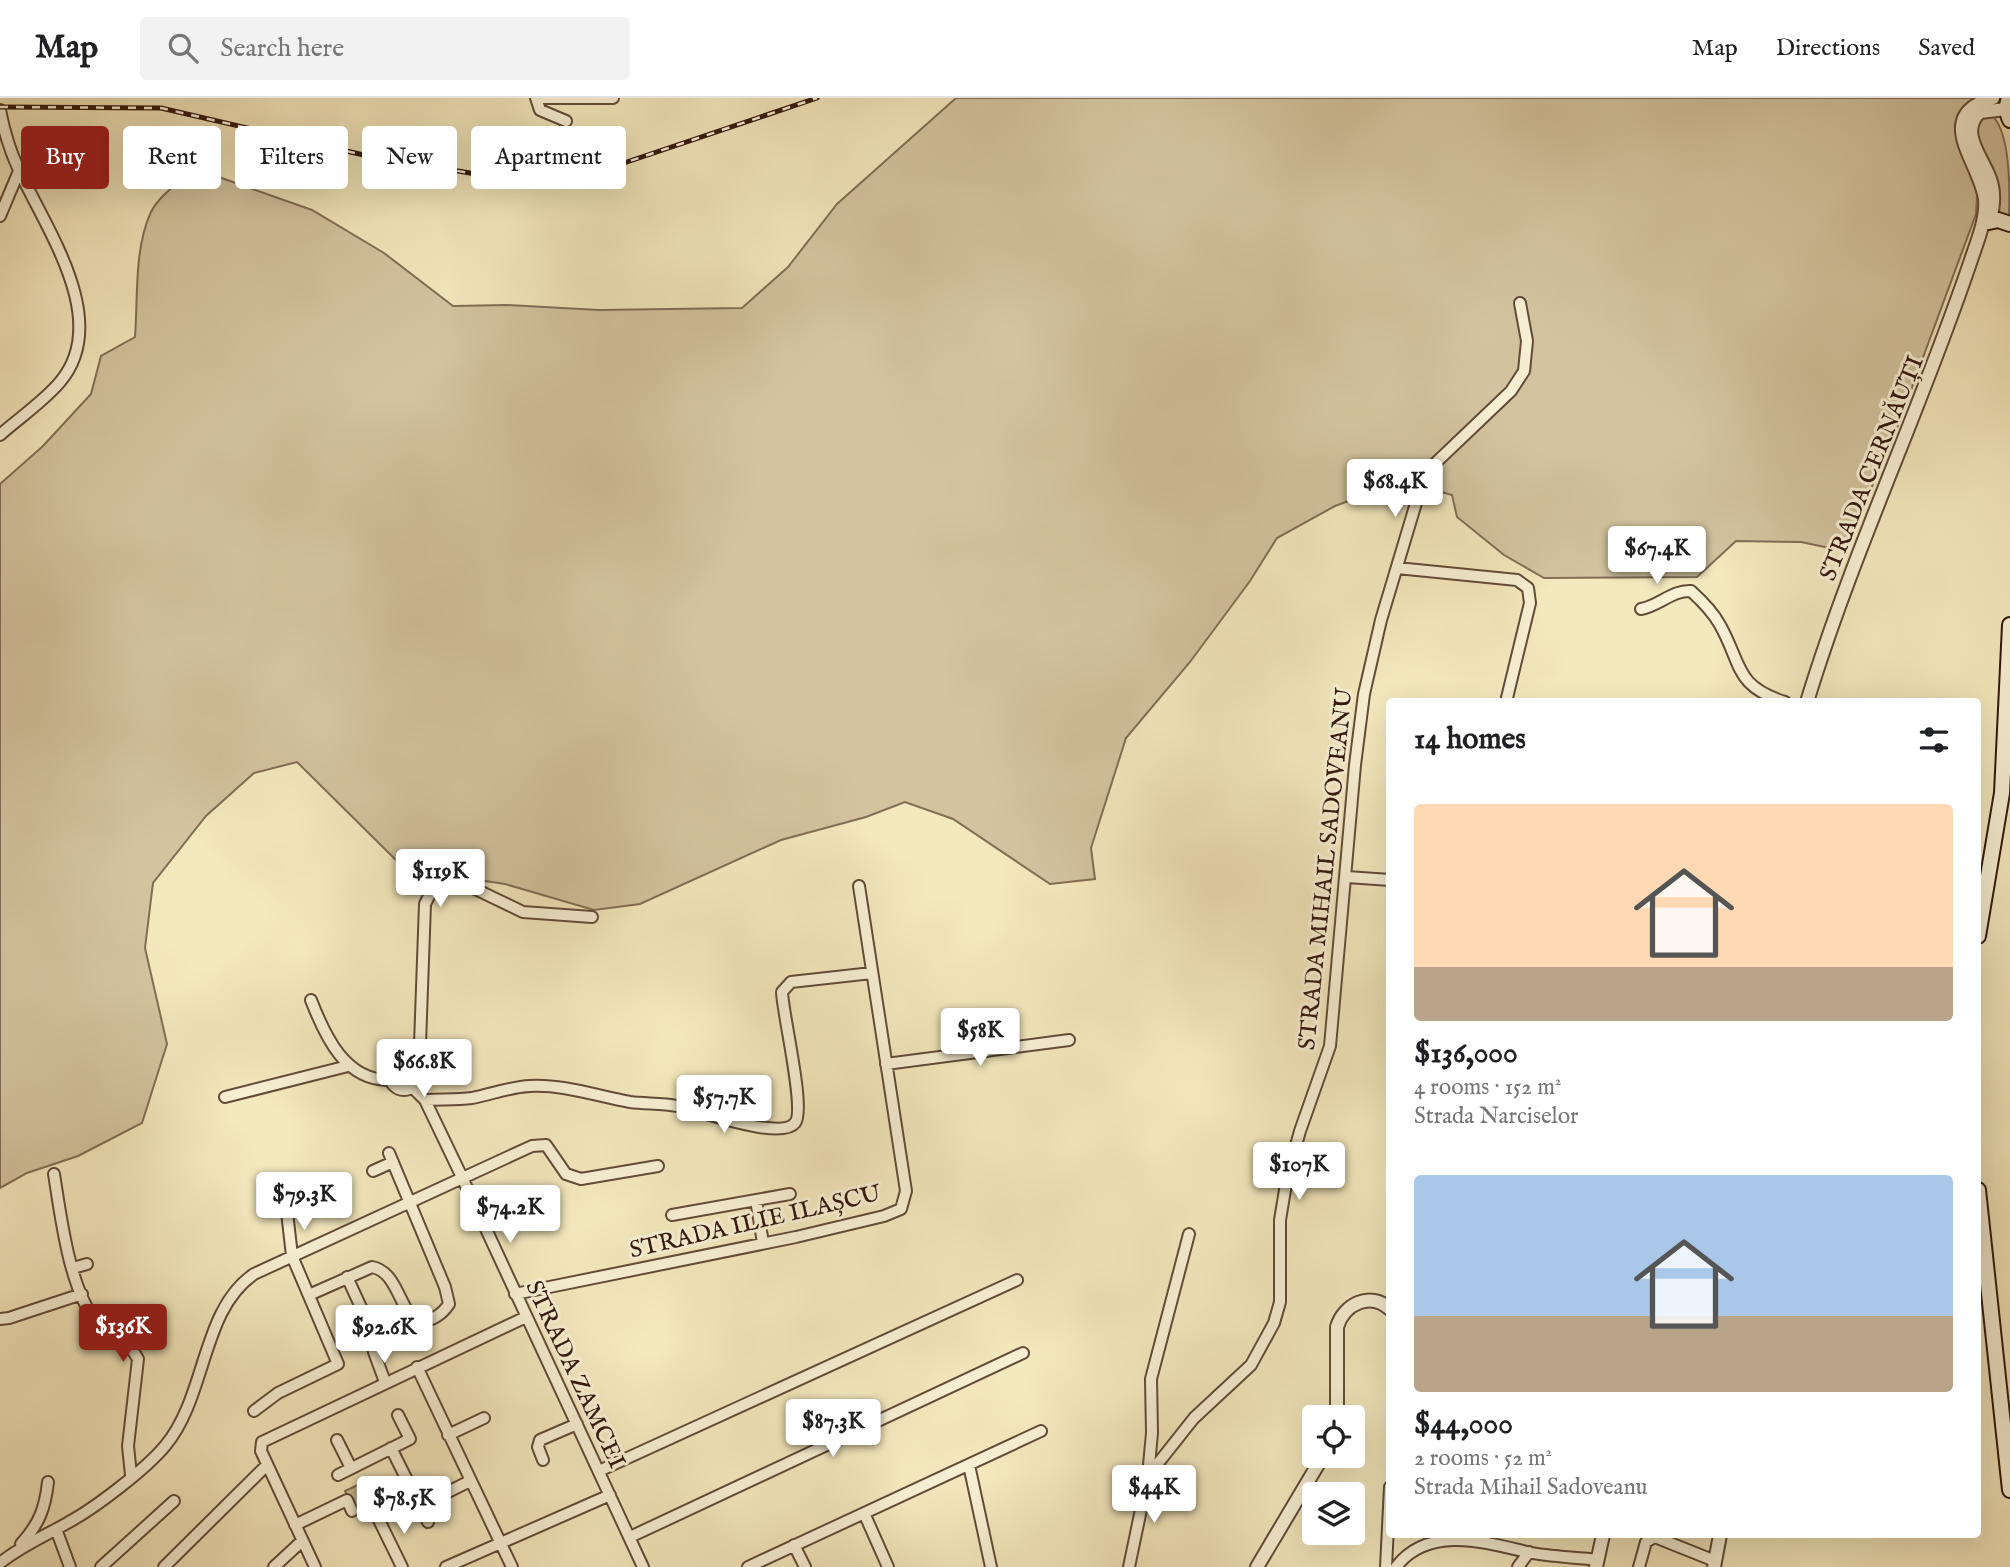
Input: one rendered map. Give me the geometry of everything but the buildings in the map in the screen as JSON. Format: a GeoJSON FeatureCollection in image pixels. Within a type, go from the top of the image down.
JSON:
{"type":"FeatureCollection","features":[{"type":"Feature","properties":{"kind":"main road"},"geometry":{"type":"LineString","coordinates":[[1989,222],[1998,220],[2010,224]]}},
{"type":"Feature","properties":{"kind":"main road"},"geometry":{"type":"LineString","coordinates":[[1981,918],[2002,793],[2010,625]]}},
{"type":"Feature","properties":{"kind":"main road"},"geometry":{"type":"LineString","coordinates":[[1981,1218],[2010,1490]]}},
{"type":"Feature","properties":{"kind":"street"},"geometry":{"type":"LineString","coordinates":[[566,121],[540,110],[538,98],[613,98]]}},
{"type":"Feature","properties":{"kind":"street","name":"STRADA CERNĂUȚI"},"geometry":{"type":"LineString","coordinates":[[1808,698],[1844,590],[1925,392],[1974,250],[1986,208],[1985,198],[1966,149],[1962,128],[1970,109],[1993,98]]}},
{"type":"Feature","properties":{"kind":"street","name":"STRADA CERNĂUȚI"},"geometry":{"type":"LineString","coordinates":[[1974,250],[1989,222],[1993,192],[1972,140],[1971,128],[1980,112],[2009,109]]}},
{"type":"Feature","properties":{"kind":"street"},"geometry":{"type":"LineString","coordinates":[[0,110],[19,171],[63,259],[77,307],[79,342],[72,363],[60,382],[0,435]]}},
{"type":"Feature","properties":{"kind":"street"},"geometry":{"type":"LineString","coordinates":[[0,216],[19,171]]}},
{"type":"Feature","properties":{"kind":"street","name":"STRADA MIHAIL SADOVEANU"},"geometry":{"type":"LineString","coordinates":[[1148,1476],[1194,1418],[1251,1365],[1274,1323],[1280,1302],[1283,1199],[1296,1144],[1330,1046],[1364,694],[1396,568],[1425,473],[1504,398],[1524,371],[1527,341],[1520,303]]}},
{"type":"Feature","properties":{"kind":"street"},"geometry":{"type":"LineString","coordinates":[[1396,568],[1517,580],[1528,588],[1530,603],[1507,698]]}},
{"type":"Feature","properties":{"kind":"street"},"geometry":{"type":"LineString","coordinates":[[1641,609],[1652,607],[1681,591],[1691,592],[1718,621],[1745,680],[1778,698]]}},
{"type":"Feature","properties":{"kind":"street"},"geometry":{"type":"LineString","coordinates":[[1347,877],[1386,880]]}},
{"type":"Feature","properties":{"kind":"street"},"geometry":{"type":"LineString","coordinates":[[311,1000],[335,1050],[348,1066],[374,1078],[390,1080],[400,1090],[413,1088],[419,1075],[415,1066],[420,1044],[425,904],[433,888],[468,886],[523,912],[592,917]]}},
{"type":"Feature","properties":{"kind":"street","name":"STRADA ILIE ILAȘCU"},"geometry":{"type":"LineString","coordinates":[[515,1294],[763,1244],[884,1216],[901,1209],[906,1191],[859,886]]}},
{"type":"Feature","properties":{"kind":"street"},"geometry":{"type":"LineString","coordinates":[[425,1100],[470,1098],[531,1086],[553,1087],[633,1102],[676,1106],[746,1124],[780,1129],[790,1127],[799,1115],[800,1106],[782,992],[791,982],[872,973]]}},
{"type":"Feature","properties":{"kind":"street"},"geometry":{"type":"LineString","coordinates":[[886,1064],[1069,1040]]}},
{"type":"Feature","properties":{"kind":"street"},"geometry":{"type":"LineString","coordinates":[[390,1080],[392,1069],[400,1062],[415,1066]]}},
{"type":"Feature","properties":{"kind":"street"},"geometry":{"type":"LineString","coordinates":[[225,1097],[348,1066]]}},
{"type":"Feature","properties":{"kind":"street","name":"STRADA ZAMCEI"},"geometry":{"type":"LineString","coordinates":[[413,1088],[425,1100],[643,1567]]}},
{"type":"Feature","properties":{"kind":"street"},"geometry":{"type":"LineString","coordinates":[[14,1551],[77,1517],[163,1449],[179,1426],[196,1392],[222,1309],[233,1292],[254,1274],[538,1145],[552,1150],[566,1174],[581,1179],[658,1166]]}},
{"type":"Feature","properties":{"kind":"street"},"geometry":{"type":"LineString","coordinates":[[309,1295],[372,1267],[381,1269],[388,1276],[409,1317],[418,1323],[431,1320],[444,1312],[448,1297],[391,1158],[373,1171]]}},
{"type":"Feature","properties":{"kind":"street"},"geometry":{"type":"LineString","coordinates":[[54,1174],[82,1294],[99,1325],[128,1344],[138,1359],[128,1446],[131,1475]]}},
{"type":"Feature","properties":{"kind":"street"},"geometry":{"type":"LineString","coordinates":[[672,1215],[790,1194]]}},
{"type":"Feature","properties":{"kind":"street"},"geometry":{"type":"LineString","coordinates":[[756,1200],[763,1244]]}},
{"type":"Feature","properties":{"kind":"street"},"geometry":{"type":"LineString","coordinates":[[254,1411],[278,1393],[338,1364],[292,1256],[287,1212]]}},
{"type":"Feature","properties":{"kind":"street","name":"STRADA MIHAIL SADOVEANU"},"geometry":{"type":"LineString","coordinates":[[1129,1567],[1148,1476],[1152,1433],[1151,1379],[1189,1234]]}},
{"type":"Feature","properties":{"kind":"street"},"geometry":{"type":"LineString","coordinates":[[74,1268],[87,1264]]}},
{"type":"Feature","properties":{"kind":"street"},"geometry":{"type":"LineString","coordinates":[[346,1278],[371,1329],[374,1352],[385,1382]]}},
{"type":"Feature","properties":{"kind":"street"},"geometry":{"type":"LineString","coordinates":[[599,1471],[1017,1280]]}},
{"type":"Feature","properties":{"kind":"street"},"geometry":{"type":"LineString","coordinates":[[0,1319],[82,1294]]}},
{"type":"Feature","properties":{"kind":"street"},"geometry":{"type":"LineString","coordinates":[[1337,1405],[1337,1327],[1340,1315],[1352,1305],[1365,1300],[1380,1302],[1386,1306]]}},
{"type":"Feature","properties":{"kind":"street"},"geometry":{"type":"LineString","coordinates":[[314,1567],[261,1451],[262,1442],[526,1318]]}},
{"type":"Feature","properties":{"kind":"street"},"geometry":{"type":"LineString","coordinates":[[630,1537],[1023,1353]]}},
{"type":"Feature","properties":{"kind":"street"},"geometry":{"type":"LineString","coordinates":[[417,1367],[512,1567]]}},
{"type":"Feature","properties":{"kind":"street"},"geometry":{"type":"LineString","coordinates":[[338,1475],[410,1439],[398,1415]]}},
{"type":"Feature","properties":{"kind":"street"},"geometry":{"type":"LineString","coordinates":[[448,1434],[484,1418]]}},
{"type":"Feature","properties":{"kind":"street"},"geometry":{"type":"LineString","coordinates":[[543,1460],[538,1447],[540,1440],[576,1424]]}},
{"type":"Feature","properties":{"kind":"street"},"geometry":{"type":"LineString","coordinates":[[748,1567],[1041,1431]]}},
{"type":"Feature","properties":{"kind":"street"},"geometry":{"type":"LineString","coordinates":[[337,1440],[351,1468]]}},
{"type":"Feature","properties":{"kind":"street"},"geometry":{"type":"LineString","coordinates":[[391,1448],[428,1522]]}},
{"type":"Feature","properties":{"kind":"street"},"geometry":{"type":"LineString","coordinates":[[164,1567],[267,1465]]}},
{"type":"Feature","properties":{"kind":"street"},"geometry":{"type":"LineString","coordinates":[[969,1465],[992,1567]]}},
{"type":"Feature","properties":{"kind":"street"},"geometry":{"type":"LineString","coordinates":[[1257,1567],[1316,1468]]}},
{"type":"Feature","properties":{"kind":"street"},"geometry":{"type":"LineString","coordinates":[[420,1506],[470,1481]]}},
{"type":"Feature","properties":{"kind":"street"},"geometry":{"type":"LineString","coordinates":[[0,1563],[14,1551],[42,1516],[48,1502],[48,1482]]}},
{"type":"Feature","properties":{"kind":"street"},"geometry":{"type":"LineString","coordinates":[[446,1567],[610,1495]]}},
{"type":"Feature","properties":{"kind":"street"},"geometry":{"type":"LineString","coordinates":[[295,1525],[346,1500],[352,1511]]}},
{"type":"Feature","properties":{"kind":"street"},"geometry":{"type":"LineString","coordinates":[[100,1567],[174,1501]]}},
{"type":"Feature","properties":{"kind":"street"},"geometry":{"type":"LineString","coordinates":[[864,1513],[888,1567]]}},
{"type":"Feature","properties":{"kind":"street"},"geometry":{"type":"LineString","coordinates":[[378,1518],[402,1567]]}},
{"type":"Feature","properties":{"kind":"street"},"geometry":{"type":"LineString","coordinates":[[56,1529],[71,1567]]}},
{"type":"Feature","properties":{"kind":"street"},"geometry":{"type":"LineString","coordinates":[[1386,1567],[1387,1538]]}},
{"type":"Feature","properties":{"kind":"street"},"geometry":{"type":"LineString","coordinates":[[1396,1567],[1418,1549],[1452,1540],[1486,1540],[1529,1552],[1597,1564],[1601,1538]]}},
{"type":"Feature","properties":{"kind":"street"},"geometry":{"type":"LineString","coordinates":[[1639,1567],[1646,1542],[1653,1538]]}},
{"type":"Feature","properties":{"kind":"street"},"geometry":{"type":"LineString","coordinates":[[1657,1538],[1714,1564],[1719,1538]]}},
{"type":"Feature","properties":{"kind":"street"},"geometry":{"type":"LineString","coordinates":[[274,1567],[302,1541]]}},
{"type":"Feature","properties":{"kind":"street"},"geometry":{"type":"LineString","coordinates":[[794,1545],[805,1567]]}},
{"type":"Feature","properties":{"kind":"street"},"geometry":{"type":"LineString","coordinates":[[1518,1567],[1529,1552]]}},
{"type":"Feature","properties":{"kind":"shaded area"},"geometry":{"type":"Polygon","coordinates":[[[956,98],[1986,98],[1979,101],[1973,178],[1977,195],[1976,214],[1894,436],[1844,551],[1801,542],[1736,541],[1697,577],[1544,578],[1504,555],[1457,517],[1452,495],[1402,481],[1335,506],[1277,538],[1250,581],[1190,662],[1126,738],[1091,848],[1095,879],[1050,884],[953,819],[905,802],[866,817],[781,840],[640,904],[594,910],[505,884],[405,869],[297,762],[254,773],[206,816],[153,883],[145,948],[167,1044],[142,1123],[78,1156],[27,1173],[0,1188],[0,484],[43,446],[91,394],[101,356],[135,337],[142,241],[151,212],[159,201],[171,189],[221,189],[221,178],[235,183],[235,189],[253,189],[312,210],[384,253],[453,306],[507,305],[599,310],[742,308],[788,267],[837,204],[956,98]]]}},
{"type":"Feature","properties":{"kind":"shaded area"},"geometry":{"type":"Polygon","coordinates":[[[1990,114],[1997,121],[2005,145],[2009,175],[2009,217],[1996,216],[1976,134],[1981,116],[1990,114]]]}},
{"type":"Feature","properties":{"kind":"shaded area"},"geometry":{"type":"Polygon","coordinates":[[[362,1483],[376,1512],[359,1519],[345,1491],[362,1483]]]}},
{"type":"Feature","properties":{"kind":"railway"},"geometry":{"type":"LineString","coordinates":[[0,107],[161,108],[368,156],[506,179],[612,167],[817,98]]}}]}
